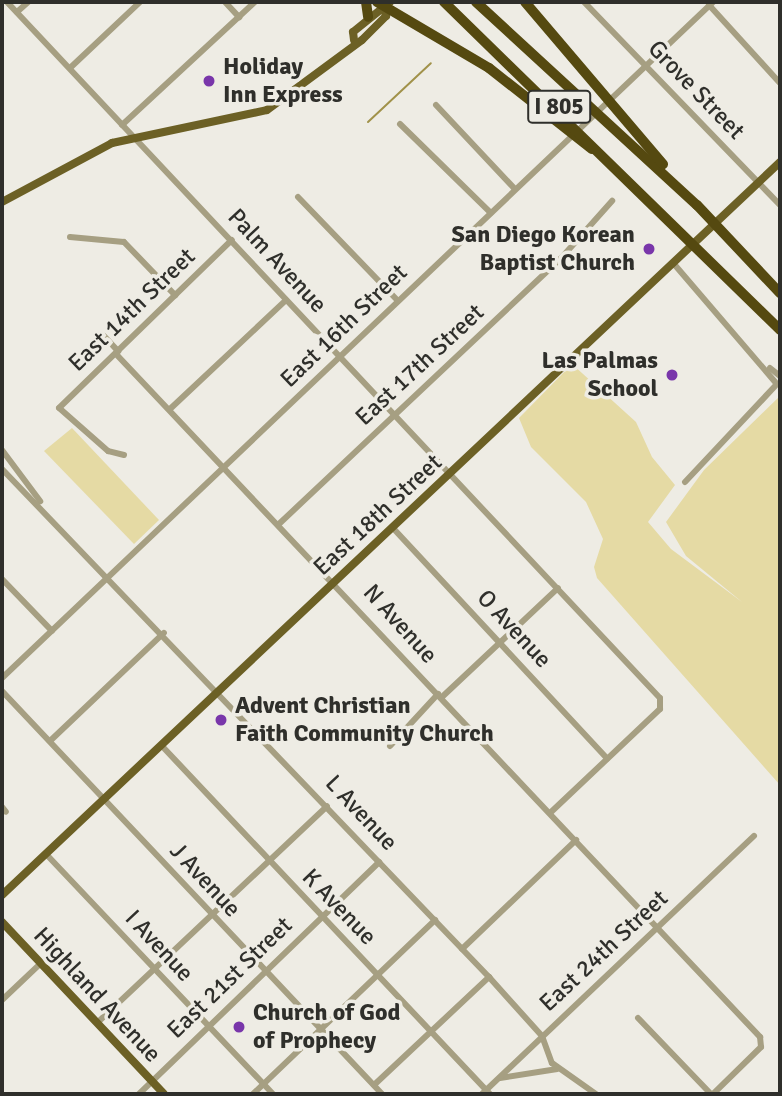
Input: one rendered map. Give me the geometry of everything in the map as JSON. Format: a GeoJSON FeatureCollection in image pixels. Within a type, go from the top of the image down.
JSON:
{"type":"FeatureCollection","features":[{"type":"Feature","properties":{"kind":"highway"},"geometry":{"type":"LineString","coordinates":[[366,2],[368,17]]}},
{"type":"Feature","properties":{"kind":"highway","name":"I 805"},"geometry":{"type":"LineString","coordinates":[[444,2],[670,216],[780,330]]}},
{"type":"Feature","properties":{"kind":"highway","name":"I 805"},"geometry":{"type":"LineString","coordinates":[[476,2],[698,205],[780,293]]}},
{"type":"Feature","properties":{"kind":"highway"},"geometry":{"type":"LineString","coordinates":[[525,2],[698,205]]}},
{"type":"Feature","properties":{"kind":"highway"},"geometry":{"type":"LineString","coordinates":[[384,4],[540,104],[670,216]]}},
{"type":"Feature","properties":{"kind":"main road"},"geometry":{"type":"LineString","coordinates":[[354,40],[353,32],[384,4]]}},
{"type":"Feature","properties":{"kind":"main road"},"geometry":{"type":"LineString","coordinates":[[2,202],[134,137],[267,110],[288,99],[354,40],[379,25],[384,4]]}},
{"type":"Feature","properties":{"kind":"main road","name":"East 18th Street"},"geometry":{"type":"LineString","coordinates":[[2,895],[780,163]]}},
{"type":"Feature","properties":{"kind":"main road","name":"Highland Avenue"},"geometry":{"type":"LineString","coordinates":[[2,922],[164,1094]]}},
{"type":"Feature","properties":{"kind":"street","name":"Palm Avenue"},"geometry":{"type":"LineString","coordinates":[[7,2],[661,701],[607,758]]}},
{"type":"Feature","properties":{"kind":"street"},"geometry":{"type":"LineString","coordinates":[[17,12],[28,2]]}},
{"type":"Feature","properties":{"kind":"street"},"geometry":{"type":"LineString","coordinates":[[70,68],[141,2]]}},
{"type":"Feature","properties":{"kind":"street"},"geometry":{"type":"LineString","coordinates":[[225,2],[239,17]]}},
{"type":"Feature","properties":{"kind":"street"},"geometry":{"type":"LineString","coordinates":[[122,125],[255,2]]}},
{"type":"Feature","properties":{"kind":"street","name":"Grove Street"},"geometry":{"type":"LineString","coordinates":[[584,2],[647,64],[780,205]]}},
{"type":"Feature","properties":{"kind":"street"},"geometry":{"type":"LineString","coordinates":[[711,4],[780,83]]}},
{"type":"Feature","properties":{"kind":"street","name":"East 16th Street"},"geometry":{"type":"LineString","coordinates":[[2,678],[711,4]]}},
{"type":"Feature","properties":{"kind":"street"},"geometry":{"type":"LineString","coordinates":[[436,105],[515,190]]}},
{"type":"Feature","properties":{"kind":"street"},"geometry":{"type":"LineString","coordinates":[[400,124],[491,213]]}},
{"type":"Feature","properties":{"kind":"street"},"geometry":{"type":"LineString","coordinates":[[298,197],[398,301]]}},
{"type":"Feature","properties":{"kind":"street","name":"East 17th Street"},"geometry":{"type":"LineString","coordinates":[[280,523],[396,415],[612,201]]}},
{"type":"Feature","properties":{"kind":"street"},"geometry":{"type":"LineString","coordinates":[[70,237],[124,242],[175,295]]}},
{"type":"Feature","properties":{"kind":"street","name":"East 14th Street"},"geometry":{"type":"LineString","coordinates":[[124,455],[108,451],[59,408],[232,240]]}},
{"type":"Feature","properties":{"kind":"street"},"geometry":{"type":"LineString","coordinates":[[674,264],[779,383],[685,482]]}},
{"type":"Feature","properties":{"kind":"street"},"geometry":{"type":"LineString","coordinates":[[170,409],[286,300]]}},
{"type":"Feature","properties":{"kind":"street","name":"N Avenue"},"geometry":{"type":"LineString","coordinates":[[104,336],[760,1037],[761,1047],[712,1094]]}},
{"type":"Feature","properties":{"kind":"street"},"geometry":{"type":"LineString","coordinates":[[2,450],[55,518]]}},
{"type":"Feature","properties":{"kind":"street","name":"L Avenue"},"geometry":{"type":"LineString","coordinates":[[2,469],[55,518],[111,576],[489,977],[542,1036],[545,1055],[561,1070],[596,1094]]}},
{"type":"Feature","properties":{"kind":"street","name":"O Avenue"},"geometry":{"type":"LineString","coordinates":[[392,527],[607,758]]}},
{"type":"Feature","properties":{"kind":"street"},"geometry":{"type":"LineString","coordinates":[[2,579],[52,631]]}},
{"type":"Feature","properties":{"kind":"street"},"geometry":{"type":"LineString","coordinates":[[390,746],[440,696],[558,588]]}},
{"type":"Feature","properties":{"kind":"street"},"geometry":{"type":"LineString","coordinates":[[50,741],[164,633]]}},
{"type":"Feature","properties":{"kind":"street","name":"J Avenue"},"geometry":{"type":"LineString","coordinates":[[2,691],[382,1094]]}},
{"type":"Feature","properties":{"kind":"street","name":"K Avenue"},"geometry":{"type":"LineString","coordinates":[[161,746],[321,917],[379,974],[486,1093]]}},
{"type":"Feature","properties":{"kind":"street"},"geometry":{"type":"LineString","coordinates":[[550,813],[607,758]]}},
{"type":"Feature","properties":{"kind":"street"},"geometry":{"type":"LineString","coordinates":[[97,1023],[327,806]]}},
{"type":"Feature","properties":{"kind":"street","name":"East 24th Street"},"geometry":{"type":"LineString","coordinates":[[486,1093],[542,1036],[754,836]]}},
{"type":"Feature","properties":{"kind":"street"},"geometry":{"type":"LineString","coordinates":[[462,949],[576,840]]}},
{"type":"Feature","properties":{"kind":"street","name":"I Avenue"},"geometry":{"type":"LineString","coordinates":[[46,854],[274,1094]]}},
{"type":"Feature","properties":{"kind":"street","name":"East 21st Street"},"geometry":{"type":"LineString","coordinates":[[139,1094],[150,1080],[379,862]]}},
{"type":"Feature","properties":{"kind":"street"},"geometry":{"type":"LineString","coordinates":[[253,1094],[435,920]]}},
{"type":"Feature","properties":{"kind":"street"},"geometry":{"type":"LineString","coordinates":[[2,1000],[41,963]]}},
{"type":"Feature","properties":{"kind":"street"},"geometry":{"type":"LineString","coordinates":[[374,1086],[489,977]]}},
{"type":"Feature","properties":{"kind":"street"},"geometry":{"type":"LineString","coordinates":[[638,1018],[712,1094]]}},
{"type":"Feature","properties":{"kind":"street"},"geometry":{"type":"LineString","coordinates":[[498,1079],[561,1070]]}},
{"type":"Feature","properties":{"kind":"shaded area"},"geometry":{"type":"Polygon","coordinates":[[[572,364],[636,422],[652,457],[675,485],[648,522],[671,549],[742,602],[686,556],[666,522],[704,470],[780,396],[780,785],[597,578],[594,567],[603,539],[586,502],[531,447],[519,418],[572,364]]]}},
{"type":"Feature","properties":{"kind":"shaded area"},"geometry":{"type":"Polygon","coordinates":[[[72,428],[159,520],[134,544],[44,451],[72,428]]]}},
{"type":"Feature","properties":{"kind":"waterway"},"geometry":{"type":"LineString","coordinates":[[368,122],[431,63]]}},
{"type":"Feature","properties":{"kind":"place","name":"Holiday Inn Express"},"geometry":{"type":"Point","coordinates":[209,81]}},
{"type":"Feature","properties":{"kind":"place","name":"San Diego Korean Baptist Church"},"geometry":{"type":"Point","coordinates":[649,249]}},
{"type":"Feature","properties":{"kind":"place","name":"Las Palmas School"},"geometry":{"type":"Point","coordinates":[672,375]}},
{"type":"Feature","properties":{"kind":"place","name":"Advent Christian Faith Community Church"},"geometry":{"type":"Point","coordinates":[221,720]}},
{"type":"Feature","properties":{"kind":"place","name":"Church of God of Prophecy"},"geometry":{"type":"Point","coordinates":[239,1027]}}]}
